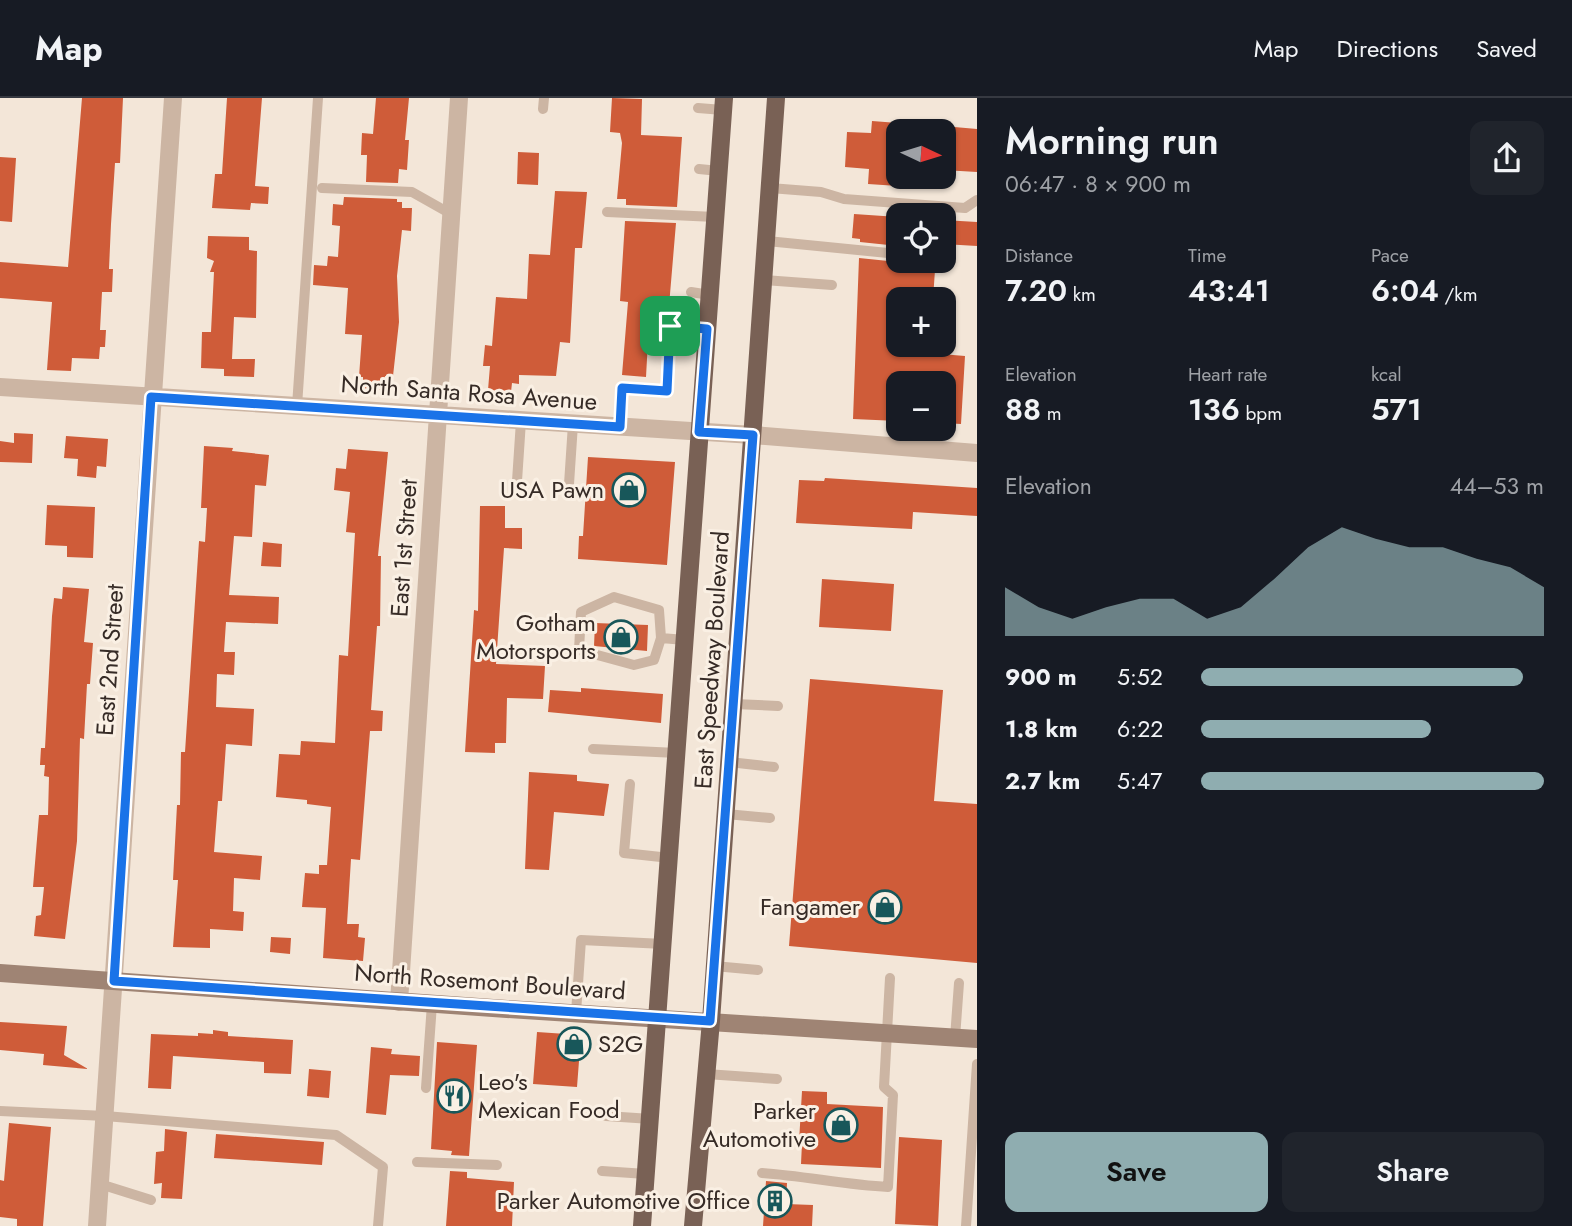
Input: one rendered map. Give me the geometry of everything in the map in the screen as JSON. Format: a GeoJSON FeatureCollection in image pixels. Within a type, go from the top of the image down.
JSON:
{"type":"FeatureCollection","features":[{"type":"Feature","properties":{"kind":"main road","name":"East Speedway Boulevard"},"geometry":{"type":"LineString","coordinates":[[693,1226],[726,814],[776,98]]}},
{"type":"Feature","properties":{"kind":"main road","name":"East Speedway Boulevard"},"geometry":{"type":"LineString","coordinates":[[642,1226],[724,104]]}},
{"type":"Feature","properties":{"kind":"street","name":"East 2nd Street"},"geometry":{"type":"LineString","coordinates":[[97,1226],[173,98]]}},
{"type":"Feature","properties":{"kind":"street","name":"East 1st Street"},"geometry":{"type":"LineString","coordinates":[[399,1002],[459,98]]}},
{"type":"Feature","properties":{"kind":"street","name":"North Santa Rosa Avenue"},"geometry":{"type":"LineString","coordinates":[[0,387],[753,435],[977,453]]}},
{"type":"Feature","properties":{"kind":"street","name":"North Rosemont Boulevard"},"geometry":{"type":"LineString","coordinates":[[0,973],[399,1002],[977,1038]]}},
{"type":"Feature","properties":{"kind":"lane"},"geometry":{"type":"LineString","coordinates":[[297,407],[318,98]]}},
{"type":"Feature","properties":{"kind":"lane"},"geometry":{"type":"LineString","coordinates":[[698,108],[724,104]]}},
{"type":"Feature","properties":{"kind":"lane"},"geometry":{"type":"LineString","coordinates":[[699,169],[719,171]]}},
{"type":"Feature","properties":{"kind":"lane"},"geometry":{"type":"LineString","coordinates":[[322,188],[412,192],[451,214]]}},
{"type":"Feature","properties":{"kind":"lane"},"geometry":{"type":"LineString","coordinates":[[770,188],[821,192],[844,199],[965,208],[977,200]]}},
{"type":"Feature","properties":{"kind":"lane"},"geometry":{"type":"LineString","coordinates":[[607,212],[715,217]]}},
{"type":"Feature","properties":{"kind":"lane"},"geometry":{"type":"LineString","coordinates":[[767,241],[886,253]]}},
{"type":"Feature","properties":{"kind":"lane"},"geometry":{"type":"LineString","coordinates":[[764,280],[832,285]]}},
{"type":"Feature","properties":{"kind":"lane"},"geometry":{"type":"LineString","coordinates":[[691,292],[709,295]]}},
{"type":"Feature","properties":{"kind":"lane"},"geometry":{"type":"LineString","coordinates":[[620,427],[622,388],[667,391],[670,326],[707,329]]}},
{"type":"Feature","properties":{"kind":"lane"},"geometry":{"type":"LineString","coordinates":[[517,481],[521,421]]}},
{"type":"Feature","properties":{"kind":"lane"},"geometry":{"type":"LineString","coordinates":[[569,484],[573,424]]}},
{"type":"Feature","properties":{"kind":"lane"},"geometry":{"type":"LineString","coordinates":[[614,597],[659,610],[661,638],[654,660],[634,665],[579,650],[581,612],[614,597]]}},
{"type":"Feature","properties":{"kind":"lane"},"geometry":{"type":"LineString","coordinates":[[661,638],[685,640]]}},
{"type":"Feature","properties":{"kind":"lane"},"geometry":{"type":"LineString","coordinates":[[734,704],[778,706]]}},
{"type":"Feature","properties":{"kind":"lane"},"geometry":{"type":"LineString","coordinates":[[593,749],[677,753]]}},
{"type":"Feature","properties":{"kind":"lane"},"geometry":{"type":"LineString","coordinates":[[729,762],[774,767]]}},
{"type":"Feature","properties":{"kind":"lane"},"geometry":{"type":"LineString","coordinates":[[630,784],[624,853],[670,858]]}},
{"type":"Feature","properties":{"kind":"lane"},"geometry":{"type":"LineString","coordinates":[[726,814],[770,818]]}},
{"type":"Feature","properties":{"kind":"lane"},"geometry":{"type":"LineString","coordinates":[[576,1013],[581,940],[664,944]]}},
{"type":"Feature","properties":{"kind":"lane"},"geometry":{"type":"LineString","coordinates":[[714,966],[758,970]]}},
{"type":"Feature","properties":{"kind":"lane"},"geometry":{"type":"LineString","coordinates":[[762,1173],[799,1175],[848,1185],[888,1187],[893,1095],[884,1087],[890,978]]}},
{"type":"Feature","properties":{"kind":"lane"},"geometry":{"type":"LineString","coordinates":[[955,1038],[959,984]]}},
{"type":"Feature","properties":{"kind":"lane"},"geometry":{"type":"LineString","coordinates":[[426,1088],[432,1004]]}},
{"type":"Feature","properties":{"kind":"lane"},"geometry":{"type":"LineString","coordinates":[[966,1226],[977,1064]]}},
{"type":"Feature","properties":{"kind":"lane"},"geometry":{"type":"LineString","coordinates":[[706,1074],[777,1079]]}},
{"type":"Feature","properties":{"kind":"lane"},"geometry":{"type":"LineString","coordinates":[[0,1111],[105,1116],[337,1135],[383,1167],[378,1226]]}},
{"type":"Feature","properties":{"kind":"lane"},"geometry":{"type":"LineString","coordinates":[[606,1116],[651,1119]]}},
{"type":"Feature","properties":{"kind":"lane"},"geometry":{"type":"LineString","coordinates":[[417,1161],[497,1165]]}},
{"type":"Feature","properties":{"kind":"lane"},"geometry":{"type":"LineString","coordinates":[[602,1171],[646,1174]]}},
{"type":"Feature","properties":{"kind":"lane"},"geometry":{"type":"LineString","coordinates":[[100,1184],[151,1200]]}},
{"type":"Feature","properties":{"kind":"building"},"geometry":{"type":"Polygon","coordinates":[[[82,98],[123,98],[120,163],[115,163],[111,224],[109,269],[113,269],[112,292],[102,292],[100,330],[106,330],[105,347],[100,347],[99,359],[72,358],[71,371],[47,370],[52,302],[0,298],[0,262],[68,267],[82,98]]]}},
{"type":"Feature","properties":{"kind":"building"},"geometry":{"type":"Polygon","coordinates":[[[227,98],[262,98],[255,186],[269,187],[268,204],[251,203],[250,210],[212,208],[215,174],[222,174],[227,98]]]}},
{"type":"Feature","properties":{"kind":"building"},"geometry":{"type":"Polygon","coordinates":[[[376,98],[409,98],[405,140],[409,140],[407,170],[399,169],[398,183],[366,182],[367,155],[361,155],[362,133],[373,134],[376,98]]]}},
{"type":"Feature","properties":{"kind":"building"},"geometry":{"type":"Polygon","coordinates":[[[612,98],[642,99],[641,135],[682,137],[677,207],[626,205],[626,199],[617,199],[622,143],[620,133],[610,132],[612,98]]]}},
{"type":"Feature","properties":{"kind":"building"},"geometry":{"type":"Polygon","coordinates":[[[872,121],[886,122],[886,185],[868,184],[869,169],[845,167],[847,132],[871,133],[872,121]]]}},
{"type":"Feature","properties":{"kind":"building"},"geometry":{"type":"Polygon","coordinates":[[[956,127],[977,129],[977,172],[956,171],[956,127]]]}},
{"type":"Feature","properties":{"kind":"building"},"geometry":{"type":"Polygon","coordinates":[[[518,152],[539,153],[538,185],[517,184],[518,152]]]}},
{"type":"Feature","properties":{"kind":"building"},"geometry":{"type":"Polygon","coordinates":[[[0,157],[16,158],[12,222],[0,221],[0,157]]]}},
{"type":"Feature","properties":{"kind":"building"},"geometry":{"type":"Polygon","coordinates":[[[555,191],[587,192],[582,248],[575,248],[570,343],[560,342],[556,376],[519,375],[519,384],[512,383],[511,392],[488,390],[490,366],[483,366],[485,345],[492,346],[496,297],[527,299],[529,254],[550,255],[555,191]]]}},
{"type":"Feature","properties":{"kind":"building"},"geometry":{"type":"Polygon","coordinates":[[[344,197],[397,199],[397,202],[402,202],[402,208],[412,208],[411,231],[402,230],[397,276],[399,322],[393,376],[385,376],[384,390],[363,388],[363,377],[359,377],[362,335],[345,334],[348,288],[313,285],[314,265],[327,266],[328,256],[338,257],[340,226],[332,225],[333,204],[343,205],[344,197]]]}},
{"type":"Feature","properties":{"kind":"building"},"geometry":{"type":"Polygon","coordinates":[[[854,214],[886,216],[886,245],[860,242],[860,239],[852,238],[854,214]]]}},
{"type":"Feature","properties":{"kind":"building"},"geometry":{"type":"Polygon","coordinates":[[[625,221],[676,223],[669,306],[650,304],[646,377],[622,375],[628,302],[620,301],[625,221]]]}},
{"type":"Feature","properties":{"kind":"building"},"geometry":{"type":"Polygon","coordinates":[[[956,221],[977,222],[977,246],[956,245],[956,221]]]}},
{"type":"Feature","properties":{"kind":"building"},"geometry":{"type":"Polygon","coordinates":[[[208,236],[249,237],[249,250],[257,251],[256,318],[234,317],[232,359],[255,359],[254,377],[224,376],[224,369],[201,368],[202,332],[211,332],[214,272],[210,272],[214,261],[207,258],[208,236]]]}},
{"type":"Feature","properties":{"kind":"building"},"geometry":{"type":"Polygon","coordinates":[[[859,258],[886,261],[886,273],[935,273],[934,287],[886,287],[886,357],[965,356],[961,424],[956,424],[956,371],[886,371],[886,420],[853,419],[859,258]]]}},
{"type":"Feature","properties":{"kind":"building"},"geometry":{"type":"Polygon","coordinates":[[[14,433],[33,434],[32,463],[0,462],[0,441],[14,443],[14,433]]]}},
{"type":"Feature","properties":{"kind":"building"},"geometry":{"type":"Polygon","coordinates":[[[66,436],[108,439],[106,467],[97,466],[96,478],[77,476],[78,459],[64,458],[66,436]]]}},
{"type":"Feature","properties":{"kind":"building"},"geometry":{"type":"Polygon","coordinates":[[[204,446],[269,455],[266,486],[255,485],[252,537],[234,536],[229,595],[279,597],[278,624],[226,622],[224,652],[235,652],[234,675],[217,674],[216,707],[254,709],[252,746],[226,744],[222,801],[218,801],[214,852],[262,856],[260,880],[234,878],[233,911],[244,912],[243,931],[210,929],[210,948],[173,947],[178,880],[173,880],[177,805],[180,805],[181,752],[185,752],[199,541],[205,542],[207,508],[201,508],[204,446]]]}},
{"type":"Feature","properties":{"kind":"building"},"geometry":{"type":"Polygon","coordinates":[[[348,449],[388,452],[378,556],[381,556],[380,626],[377,626],[371,710],[383,711],[382,731],[370,731],[360,860],[351,859],[347,924],[359,924],[358,937],[365,938],[363,961],[323,958],[326,908],[302,907],[305,873],[319,874],[319,865],[327,865],[331,807],[307,804],[307,800],[276,797],[279,754],[300,755],[301,741],[335,743],[339,655],[348,656],[355,533],[346,532],[350,492],[334,490],[336,468],[346,469],[348,449]]]}},
{"type":"Feature","properties":{"kind":"building","name":"USA Pawn"},"geometry":{"type":"Polygon","coordinates":[[[588,457],[675,462],[667,565],[578,559],[579,536],[583,536],[588,457]]]}},
{"type":"Feature","properties":{"kind":"building"},"geometry":{"type":"Polygon","coordinates":[[[825,478],[977,488],[977,516],[913,512],[912,529],[796,523],[799,480],[824,481],[825,478]]]}},
{"type":"Feature","properties":{"kind":"building"},"geometry":{"type":"Polygon","coordinates":[[[47,505],[95,507],[93,558],[67,557],[67,546],[45,545],[47,505]]]}},
{"type":"Feature","properties":{"kind":"building"},"geometry":{"type":"Polygon","coordinates":[[[480,506],[505,506],[505,528],[522,528],[522,549],[504,548],[496,664],[545,666],[543,699],[507,698],[506,743],[495,743],[495,753],[465,752],[474,610],[478,611],[480,506]]]}},
{"type":"Feature","properties":{"kind":"building"},"geometry":{"type":"Polygon","coordinates":[[[263,542],[282,544],[281,567],[261,566],[263,542]]]}},
{"type":"Feature","properties":{"kind":"building"},"geometry":{"type":"Polygon","coordinates":[[[822,579],[894,584],[891,631],[819,627],[822,579]]]}},
{"type":"Feature","properties":{"kind":"building"},"geometry":{"type":"Polygon","coordinates":[[[63,587],[89,589],[84,642],[93,643],[90,684],[87,684],[84,739],[80,738],[77,841],[65,939],[34,936],[36,916],[41,915],[44,887],[33,887],[39,815],[48,815],[49,777],[44,776],[45,765],[40,765],[41,748],[45,748],[52,616],[54,598],[62,599],[63,587]]]}},
{"type":"Feature","properties":{"kind":"building","name":"Gotham Motorsports"},"geometry":{"type":"Polygon","coordinates":[[[595,623],[648,625],[647,651],[594,646],[595,623]]]}},
{"type":"Feature","properties":{"kind":"building","name":"Fangamer"},"geometry":{"type":"Polygon","coordinates":[[[810,679],[943,690],[934,801],[977,804],[977,963],[789,946],[810,679]]]}},
{"type":"Feature","properties":{"kind":"building"},"geometry":{"type":"Polygon","coordinates":[[[581,688],[663,694],[661,723],[548,712],[550,690],[581,692],[581,688]]]}},
{"type":"Feature","properties":{"kind":"building"},"geometry":{"type":"Polygon","coordinates":[[[529,772],[577,775],[577,781],[609,784],[604,816],[554,812],[549,870],[525,869],[529,772]]]}},
{"type":"Feature","properties":{"kind":"building"},"geometry":{"type":"Polygon","coordinates":[[[271,937],[291,938],[290,954],[270,952],[271,937]]]}},
{"type":"Feature","properties":{"kind":"building"},"geometry":{"type":"Polygon","coordinates":[[[0,1022],[67,1026],[64,1055],[88,1069],[43,1065],[44,1054],[0,1050],[0,1022]]]}},
{"type":"Feature","properties":{"kind":"building"},"geometry":{"type":"Polygon","coordinates":[[[213,1030],[228,1032],[228,1036],[293,1040],[291,1074],[264,1073],[264,1062],[173,1056],[171,1089],[148,1088],[151,1034],[198,1036],[198,1033],[213,1034],[213,1030]]]}},
{"type":"Feature","properties":{"kind":"building"},"geometry":{"type":"Polygon","coordinates":[[[537,1032],[581,1035],[577,1087],[533,1084],[537,1032]]]}},
{"type":"Feature","properties":{"kind":"building","name":"Leo's Mexican Food"},"geometry":{"type":"Polygon","coordinates":[[[437,1042],[477,1045],[469,1156],[451,1155],[452,1151],[431,1149],[437,1042]]]}},
{"type":"Feature","properties":{"kind":"building"},"geometry":{"type":"Polygon","coordinates":[[[371,1047],[392,1049],[391,1054],[420,1056],[419,1076],[390,1075],[386,1115],[366,1113],[371,1047]]]}},
{"type":"Feature","properties":{"kind":"building"},"geometry":{"type":"Polygon","coordinates":[[[309,1069],[331,1071],[329,1098],[307,1096],[309,1069]]]}},
{"type":"Feature","properties":{"kind":"building","name":"Parker Automotive"},"geometry":{"type":"Polygon","coordinates":[[[802,1091],[827,1092],[827,1104],[883,1107],[881,1168],[801,1164],[802,1143],[799,1142],[802,1091]]]}},
{"type":"Feature","properties":{"kind":"building"},"geometry":{"type":"Polygon","coordinates":[[[9,1123],[51,1127],[43,1226],[17,1226],[17,1219],[0,1217],[0,1180],[4,1181],[9,1123]]]}},
{"type":"Feature","properties":{"kind":"building"},"geometry":{"type":"Polygon","coordinates":[[[165,1129],[187,1132],[182,1199],[161,1198],[162,1183],[154,1184],[156,1152],[164,1151],[165,1129]]]}},
{"type":"Feature","properties":{"kind":"building"},"geometry":{"type":"Polygon","coordinates":[[[216,1134],[324,1142],[322,1165],[214,1158],[216,1134]]]}},
{"type":"Feature","properties":{"kind":"building"},"geometry":{"type":"Polygon","coordinates":[[[899,1137],[942,1140],[938,1226],[895,1224],[899,1137]]]}},
{"type":"Feature","properties":{"kind":"building"},"geometry":{"type":"Polygon","coordinates":[[[450,1171],[467,1172],[467,1178],[514,1182],[512,1226],[446,1226],[450,1171]]]}},
{"type":"Feature","properties":{"kind":"building","name":"Parker Automotive Office"},"geometry":{"type":"Polygon","coordinates":[[[766,1181],[787,1183],[786,1204],[813,1205],[812,1226],[763,1226],[766,1181]]]}},
{"type":"Feature","properties":{"kind":"place","name":"USA Pawn"},"geometry":{"type":"Point","coordinates":[629,490]}},
{"type":"Feature","properties":{"kind":"place","name":"Gotham Motorsports"},"geometry":{"type":"Point","coordinates":[621,637]}},
{"type":"Feature","properties":{"kind":"place","name":"Fangamer"},"geometry":{"type":"Point","coordinates":[885,907]}},
{"type":"Feature","properties":{"kind":"place","name":"S2G"},"geometry":{"type":"Point","coordinates":[574,1044]}},
{"type":"Feature","properties":{"kind":"place","name":"Leo's Mexican Food"},"geometry":{"type":"Point","coordinates":[454,1096]}},
{"type":"Feature","properties":{"kind":"place","name":"Parker Automotive"},"geometry":{"type":"Point","coordinates":[841,1125]}},
{"type":"Feature","properties":{"kind":"place","name":"Parker Automotive Office"},"geometry":{"type":"Point","coordinates":[775,1201]}},
{"type":"Feature","properties":{"kind":"route"},"geometry":{"type":"LineString","coordinates":[[670,326],[707,329],[699,432],[753,435],[710,1021],[114,981],[151,397],[620,427],[622,388],[667,391],[670,326]]}}]}
